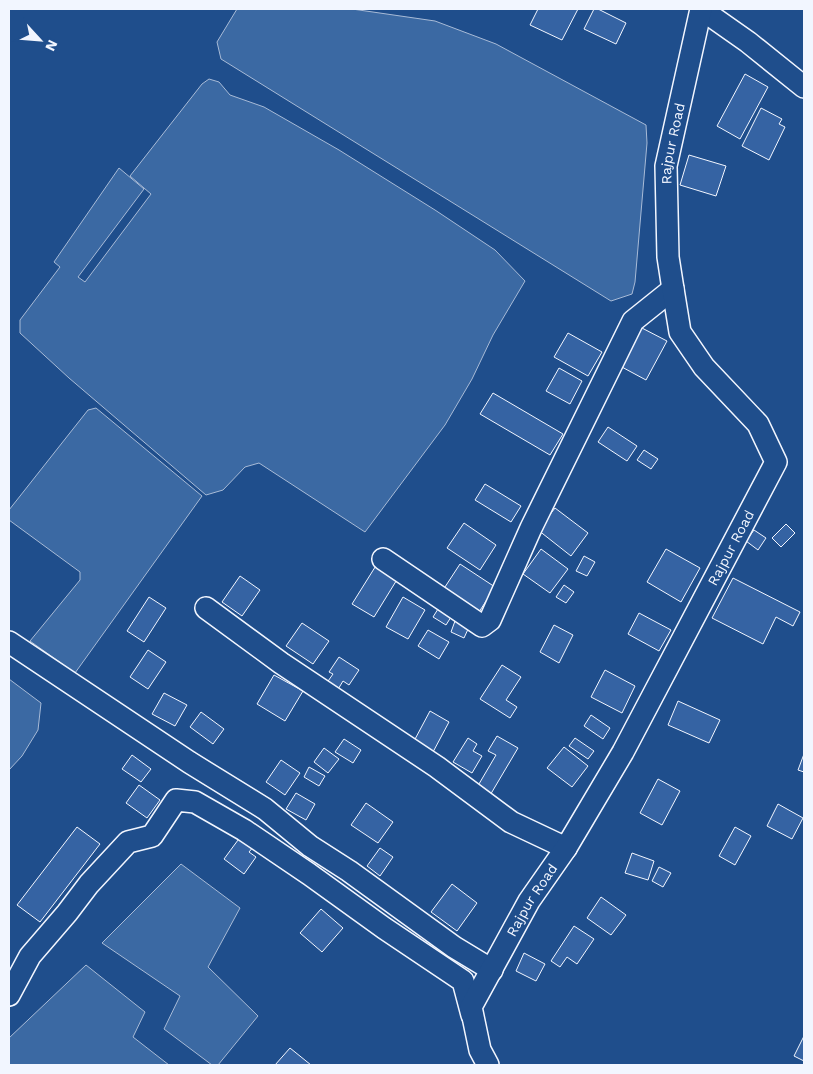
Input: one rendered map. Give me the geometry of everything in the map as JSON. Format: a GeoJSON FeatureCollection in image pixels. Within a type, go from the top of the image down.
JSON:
{"type":"FeatureCollection","features":[{"type":"Feature","properties":{"kind":"street"},"geometry":{"type":"LineString","coordinates":[[701,9],[748,42],[804,87]]}},
{"type":"Feature","properties":{"kind":"street","name":"Rajpur Road"},"geometry":{"type":"LineString","coordinates":[[488,1065],[480,1050],[471,1007],[529,901],[566,848],[623,752],[776,462],[758,424],[704,367],[680,332],[668,257],[666,166],[701,9]]}},
{"type":"Feature","properties":{"kind":"street"},"geometry":{"type":"LineString","coordinates":[[383,559],[482,626],[490,620],[531,528],[633,321],[673,289]]}},
{"type":"Feature","properties":{"kind":"street"},"geometry":{"type":"LineString","coordinates":[[206,608],[280,663],[437,767],[512,822],[566,848]]}},
{"type":"Feature","properties":{"kind":"street"},"geometry":{"type":"LineString","coordinates":[[9,642],[189,762],[265,809],[310,846],[350,871],[454,948],[492,970]]}},
{"type":"Feature","properties":{"kind":"street"},"geometry":{"type":"LineString","coordinates":[[9,995],[30,956],[89,884],[128,842],[152,836],[176,800],[184,800],[195,802],[244,830],[384,928],[463,980],[474,1022]]}},
{"type":"Feature","properties":{"kind":"water"},"geometry":{"type":"Polygon","coordinates":[[[237,9],[352,9],[435,21],[496,44],[646,125],[647,143],[635,282],[632,294],[611,301],[221,59],[217,42],[237,9]]]}},
{"type":"Feature","properties":{"kind":"water"},"geometry":{"type":"Polygon","coordinates":[[[209,79],[219,82],[230,95],[264,107],[339,150],[435,210],[495,250],[525,281],[493,335],[472,379],[445,425],[365,532],[259,463],[245,467],[223,490],[206,495],[69,378],[20,333],[20,320],[60,267],[54,262],[119,168],[144,189],[78,277],[85,282],[151,194],[130,176],[202,84],[209,79]]]}},
{"type":"Feature","properties":{"kind":"water"},"geometry":{"type":"Polygon","coordinates":[[[96,408],[202,496],[75,673],[30,641],[80,580],[80,572],[9,520],[9,510],[88,410],[96,408]]]}},
{"type":"Feature","properties":{"kind":"water"},"geometry":{"type":"Polygon","coordinates":[[[9,679],[41,703],[38,730],[22,756],[9,770],[9,679]]]}},
{"type":"Feature","properties":{"kind":"water"},"geometry":{"type":"Polygon","coordinates":[[[181,864],[240,908],[208,967],[258,1016],[218,1065],[212,1065],[164,1029],[180,996],[102,943],[181,864]]]}},
{"type":"Feature","properties":{"kind":"water"},"geometry":{"type":"Polygon","coordinates":[[[86,965],[145,1012],[133,1037],[169,1065],[9,1065],[9,1038],[86,965]]]}},
{"type":"Feature","properties":{"kind":"building"},"geometry":{"type":"Polygon","coordinates":[[[538,9],[578,9],[562,40],[530,25],[538,9]]]}},
{"type":"Feature","properties":{"kind":"building"},"geometry":{"type":"Polygon","coordinates":[[[594,9],[598,9],[626,23],[616,44],[584,29],[594,9]]]}},
{"type":"Feature","properties":{"kind":"building"},"geometry":{"type":"Polygon","coordinates":[[[745,74],[768,87],[740,139],[717,126],[745,74]]]}},
{"type":"Feature","properties":{"kind":"building"},"geometry":{"type":"Polygon","coordinates":[[[761,108],[782,119],[779,124],[785,127],[769,160],[742,146],[761,108]]]}},
{"type":"Feature","properties":{"kind":"building"},"geometry":{"type":"Polygon","coordinates":[[[689,155],[726,166],[716,196],[680,185],[689,155]]]}},
{"type":"Feature","properties":{"kind":"building"},"geometry":{"type":"Polygon","coordinates":[[[640,327],[667,341],[646,380],[620,366],[640,327]]]}},
{"type":"Feature","properties":{"kind":"building"},"geometry":{"type":"Polygon","coordinates":[[[568,333],[602,352],[588,376],[554,357],[568,333]]]}},
{"type":"Feature","properties":{"kind":"building"},"geometry":{"type":"Polygon","coordinates":[[[559,368],[582,381],[570,404],[546,391],[559,368]]]}},
{"type":"Feature","properties":{"kind":"building"},"geometry":{"type":"Polygon","coordinates":[[[493,393],[563,434],[550,455],[480,414],[493,393]]]}},
{"type":"Feature","properties":{"kind":"building"},"geometry":{"type":"Polygon","coordinates":[[[608,427],[637,446],[627,461],[598,442],[608,427]]]}},
{"type":"Feature","properties":{"kind":"building"},"geometry":{"type":"Polygon","coordinates":[[[644,450],[658,459],[651,469],[637,460],[644,450]]]}},
{"type":"Feature","properties":{"kind":"building"},"geometry":{"type":"Polygon","coordinates":[[[485,484],[521,506],[511,522],[475,500],[485,484]]]}},
{"type":"Feature","properties":{"kind":"building"},"geometry":{"type":"Polygon","coordinates":[[[555,508],[588,533],[571,556],[538,530],[555,508]]]}},
{"type":"Feature","properties":{"kind":"building"},"geometry":{"type":"Polygon","coordinates":[[[464,523],[496,545],[480,570],[447,548],[464,523]]]}},
{"type":"Feature","properties":{"kind":"building"},"geometry":{"type":"Polygon","coordinates":[[[786,524],[795,533],[781,547],[772,538],[786,524]]]}},
{"type":"Feature","properties":{"kind":"building"},"geometry":{"type":"Polygon","coordinates":[[[754,530],[766,538],[758,550],[746,541],[754,530]]]}},
{"type":"Feature","properties":{"kind":"building"},"geometry":{"type":"Polygon","coordinates":[[[541,549],[568,569],[550,593],[523,574],[541,549]]]}},
{"type":"Feature","properties":{"kind":"building"},"geometry":{"type":"Polygon","coordinates":[[[666,549],[700,568],[681,602],[647,582],[666,549]]]}},
{"type":"Feature","properties":{"kind":"building"},"geometry":{"type":"Polygon","coordinates":[[[584,556],[595,562],[587,576],[576,571],[584,556]]]}},
{"type":"Feature","properties":{"kind":"building"},"geometry":{"type":"Polygon","coordinates":[[[377,564],[398,578],[374,617],[352,604],[377,564]]]}},
{"type":"Feature","properties":{"kind":"building"},"geometry":{"type":"Polygon","coordinates":[[[460,564],[495,587],[479,612],[443,590],[460,564]]]}},
{"type":"Feature","properties":{"kind":"building"},"geometry":{"type":"Polygon","coordinates":[[[240,576],[260,590],[242,616],[222,602],[240,576]]]}},
{"type":"Feature","properties":{"kind":"building"},"geometry":{"type":"Polygon","coordinates":[[[733,578],[800,612],[793,626],[776,617],[763,644],[712,618],[733,578]]]}},
{"type":"Feature","properties":{"kind":"building"},"geometry":{"type":"Polygon","coordinates":[[[564,585],[574,592],[566,603],[556,597],[564,585]]]}},
{"type":"Feature","properties":{"kind":"building"},"geometry":{"type":"Polygon","coordinates":[[[149,597],[166,608],[144,642],[127,631],[149,597]]]}},
{"type":"Feature","properties":{"kind":"building"},"geometry":{"type":"Polygon","coordinates":[[[403,597],[425,610],[408,639],[386,627],[403,597]]]}},
{"type":"Feature","properties":{"kind":"building"},"geometry":{"type":"Polygon","coordinates":[[[438,609],[451,617],[446,625],[433,617],[438,609]]]}},
{"type":"Feature","properties":{"kind":"building"},"geometry":{"type":"Polygon","coordinates":[[[639,613],[671,630],[659,651],[628,634],[639,613]]]}},
{"type":"Feature","properties":{"kind":"building"},"geometry":{"type":"Polygon","coordinates":[[[455,621],[469,627],[464,638],[451,632],[455,621]]]}},
{"type":"Feature","properties":{"kind":"building"},"geometry":{"type":"Polygon","coordinates":[[[302,623],[329,641],[313,664],[286,646],[302,623]]]}},
{"type":"Feature","properties":{"kind":"building"},"geometry":{"type":"Polygon","coordinates":[[[554,625],[573,635],[559,663],[540,652],[554,625]]]}},
{"type":"Feature","properties":{"kind":"building"},"geometry":{"type":"Polygon","coordinates":[[[428,630],[449,642],[439,659],[418,646],[428,630]]]}},
{"type":"Feature","properties":{"kind":"building"},"geometry":{"type":"Polygon","coordinates":[[[148,650],[166,662],[148,689],[130,677],[148,650]]]}},
{"type":"Feature","properties":{"kind":"building"},"geometry":{"type":"Polygon","coordinates":[[[339,657],[359,670],[349,685],[343,681],[337,691],[326,684],[333,674],[329,672],[339,657]]]}},
{"type":"Feature","properties":{"kind":"building"},"geometry":{"type":"Polygon","coordinates":[[[502,665],[521,677],[506,700],[517,707],[510,718],[480,699],[502,665]]]}},
{"type":"Feature","properties":{"kind":"building"},"geometry":{"type":"Polygon","coordinates":[[[605,670],[635,686],[622,713],[591,697],[605,670]]]}},
{"type":"Feature","properties":{"kind":"building"},"geometry":{"type":"Polygon","coordinates":[[[274,675],[303,691],[285,721],[257,704],[274,675]]]}},
{"type":"Feature","properties":{"kind":"building"},"geometry":{"type":"Polygon","coordinates":[[[164,693],[187,705],[175,726],[152,714],[164,693]]]}},
{"type":"Feature","properties":{"kind":"building"},"geometry":{"type":"Polygon","coordinates":[[[678,701],[720,720],[709,743],[668,725],[678,701]]]}},
{"type":"Feature","properties":{"kind":"building"},"geometry":{"type":"Polygon","coordinates":[[[430,711],[449,722],[433,752],[414,741],[430,711]]]}},
{"type":"Feature","properties":{"kind":"building"},"geometry":{"type":"Polygon","coordinates":[[[201,712],[224,729],[213,744],[190,727],[201,712]]]}},
{"type":"Feature","properties":{"kind":"building"},"geometry":{"type":"Polygon","coordinates":[[[591,715],[610,728],[603,739],[584,726],[591,715]]]}},
{"type":"Feature","properties":{"kind":"building"},"geometry":{"type":"Polygon","coordinates":[[[497,736],[518,748],[489,797],[476,789],[496,755],[488,751],[497,736]]]}},
{"type":"Feature","properties":{"kind":"building"},"geometry":{"type":"Polygon","coordinates":[[[468,738],[477,744],[473,751],[482,756],[472,773],[453,762],[468,738]]]}},
{"type":"Feature","properties":{"kind":"building"},"geometry":{"type":"Polygon","coordinates":[[[575,738],[594,751],[588,759],[569,746],[575,738]]]}},
{"type":"Feature","properties":{"kind":"building"},"geometry":{"type":"Polygon","coordinates":[[[344,739],[361,750],[353,763],[335,752],[344,739]]]}},
{"type":"Feature","properties":{"kind":"building"},"geometry":{"type":"Polygon","coordinates":[[[564,747],[588,766],[572,787],[547,768],[564,747]]]}},
{"type":"Feature","properties":{"kind":"building"},"geometry":{"type":"Polygon","coordinates":[[[324,748],[339,759],[328,773],[314,762],[324,748]]]}},
{"type":"Feature","properties":{"kind":"building"},"geometry":{"type":"Polygon","coordinates":[[[804,754],[804,772],[798,770],[804,754]]]}},
{"type":"Feature","properties":{"kind":"building"},"geometry":{"type":"Polygon","coordinates":[[[132,755],[151,769],[141,782],[122,769],[132,755]]]}},
{"type":"Feature","properties":{"kind":"building"},"geometry":{"type":"Polygon","coordinates":[[[281,760],[300,773],[285,795],[266,782],[281,760]]]}},
{"type":"Feature","properties":{"kind":"building"},"geometry":{"type":"Polygon","coordinates":[[[309,767],[325,776],[319,786],[304,777],[309,767]]]}},
{"type":"Feature","properties":{"kind":"building"},"geometry":{"type":"Polygon","coordinates":[[[658,779],[680,791],[662,825],[640,813],[658,779]]]}},
{"type":"Feature","properties":{"kind":"building"},"geometry":{"type":"Polygon","coordinates":[[[139,785],[160,800],[147,818],[126,803],[139,785]]]}},
{"type":"Feature","properties":{"kind":"building"},"geometry":{"type":"Polygon","coordinates":[[[296,793],[315,804],[306,820],[286,809],[296,793]]]}},
{"type":"Feature","properties":{"kind":"building"},"geometry":{"type":"Polygon","coordinates":[[[366,803],[393,822],[378,843],[351,825],[366,803]]]}},
{"type":"Feature","properties":{"kind":"building"},"geometry":{"type":"Polygon","coordinates":[[[778,804],[803,818],[792,839],[767,826],[778,804]]]}},
{"type":"Feature","properties":{"kind":"building"},"geometry":{"type":"Polygon","coordinates":[[[77,827],[100,844],[40,922],[17,905],[77,827]]]}},
{"type":"Feature","properties":{"kind":"building"},"geometry":{"type":"Polygon","coordinates":[[[735,827],[751,836],[735,865],[719,856],[735,827]]]}},
{"type":"Feature","properties":{"kind":"building"},"geometry":{"type":"Polygon","coordinates":[[[241,836],[254,846],[249,852],[256,857],[244,874],[224,859],[241,836]]]}},
{"type":"Feature","properties":{"kind":"building"},"geometry":{"type":"Polygon","coordinates":[[[380,848],[393,857],[380,876],[367,866],[380,848]]]}},
{"type":"Feature","properties":{"kind":"building"},"geometry":{"type":"Polygon","coordinates":[[[632,853],[654,861],[648,880],[625,873],[632,853]]]}},
{"type":"Feature","properties":{"kind":"building"},"geometry":{"type":"Polygon","coordinates":[[[659,867],[671,873],[663,887],[652,881],[659,867]]]}},
{"type":"Feature","properties":{"kind":"building"},"geometry":{"type":"Polygon","coordinates":[[[452,884],[477,903],[457,931],[431,912],[452,884]]]}},
{"type":"Feature","properties":{"kind":"building"},"geometry":{"type":"Polygon","coordinates":[[[601,897],[626,915],[611,935],[587,918],[601,897]]]}},
{"type":"Feature","properties":{"kind":"building"},"geometry":{"type":"Polygon","coordinates":[[[321,909],[343,928],[322,952],[300,933],[321,909]]]}},
{"type":"Feature","properties":{"kind":"building"},"geometry":{"type":"Polygon","coordinates":[[[574,926],[594,939],[577,964],[567,957],[560,967],[551,961],[574,926]]]}},
{"type":"Feature","properties":{"kind":"building"},"geometry":{"type":"Polygon","coordinates":[[[524,953],[545,964],[536,981],[516,971],[524,953]]]}},
{"type":"Feature","properties":{"kind":"building"},"geometry":{"type":"Polygon","coordinates":[[[804,1036],[804,1061],[794,1056],[804,1036]]]}},
{"type":"Feature","properties":{"kind":"building"},"geometry":{"type":"Polygon","coordinates":[[[290,1048],[311,1065],[275,1065],[290,1048]]]}}]}
